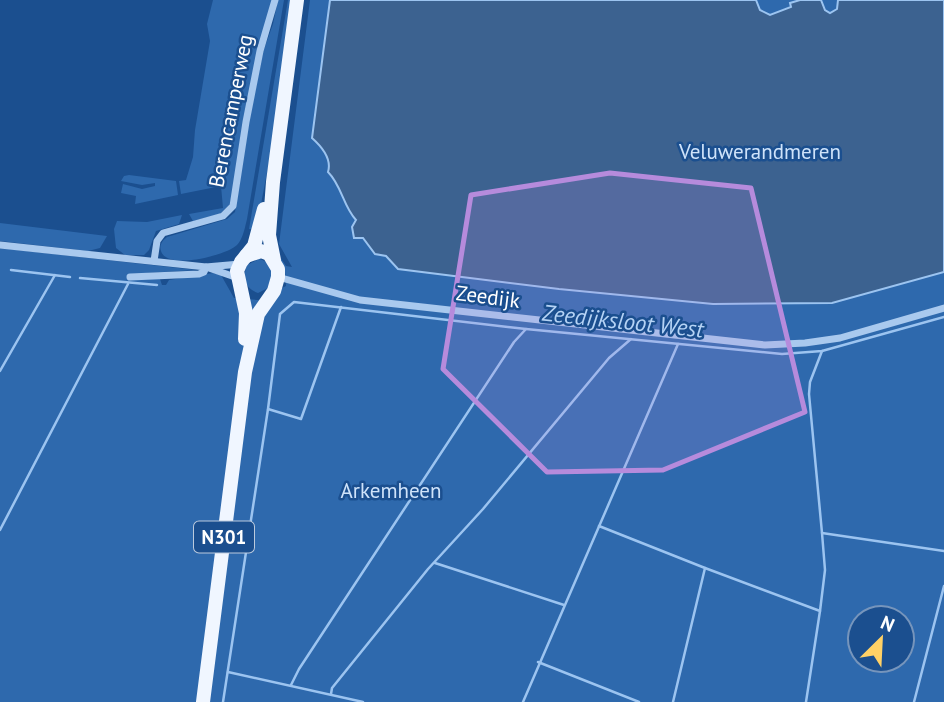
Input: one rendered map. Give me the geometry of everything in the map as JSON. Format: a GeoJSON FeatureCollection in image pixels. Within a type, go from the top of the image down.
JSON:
{"type":"FeatureCollection","features":[{"type":"Feature","properties":{"kind":"main road"},"geometry":{"type":"LineString","coordinates":[[273,182],[258,234],[241,271],[246,296],[255,300],[268,297],[276,288],[278,277],[269,235],[273,182],[297,0]]}},
{"type":"Feature","properties":{"kind":"main road"},"geometry":{"type":"LineString","coordinates":[[241,271],[261,251],[274,260]]}},
{"type":"Feature","properties":{"kind":"main road","name":"N301"},"geometry":{"type":"LineString","coordinates":[[241,271],[246,313],[245,372]]}},
{"type":"Feature","properties":{"kind":"main road","name":"N301"},"geometry":{"type":"LineString","coordinates":[[202,702],[245,372],[258,314],[268,297]]}},
{"type":"Feature","properties":{"kind":"street","name":"Berencamperweg"},"geometry":{"type":"LineString","coordinates":[[154,261],[158,241],[163,233],[223,216],[233,206],[260,51],[275,0]]}},
{"type":"Feature","properties":{"kind":"street"},"geometry":{"type":"LineString","coordinates":[[0,245],[241,271]]}},
{"type":"Feature","properties":{"kind":"street"},"geometry":{"type":"LineString","coordinates":[[206,267],[241,271]]}},
{"type":"Feature","properties":{"kind":"street"},"geometry":{"type":"LineString","coordinates":[[130,277],[199,274],[204,272],[206,267]]}},
{"type":"Feature","properties":{"kind":"street","name":"Zeedijk"},"geometry":{"type":"LineString","coordinates":[[278,277],[360,300],[765,345],[840,338],[944,308]]}},
{"type":"Feature","properties":{"kind":"highlighted area"},"geometry":{"type":"Polygon","coordinates":[[[610,173],[751,188],[805,412],[663,470],[547,472],[443,369],[471,195],[610,173]]]}},
{"type":"Feature","properties":{"kind":"green space"},"geometry":{"type":"Polygon","coordinates":[[[213,0],[272,0],[230,204],[220,214],[193,221],[189,214],[223,208],[221,186],[181,194],[179,181],[186,180],[193,157],[210,41],[207,24],[213,0]]]}},
{"type":"Feature","properties":{"kind":"green space"},"geometry":{"type":"Polygon","coordinates":[[[278,0],[284,0],[242,236],[231,249],[210,257],[185,261],[166,257],[160,247],[167,237],[227,219],[235,212],[263,52],[278,0]]]}},
{"type":"Feature","properties":{"kind":"green space"},"geometry":{"type":"Polygon","coordinates":[[[288,0],[292,0],[270,157],[256,230],[249,229],[288,0]]]}},
{"type":"Feature","properties":{"kind":"green space","name":"Arkemheen"},"geometry":{"type":"Polygon","coordinates":[[[310,0],[944,0],[885,288],[944,272],[944,702],[0,702],[0,248],[196,270],[130,274],[130,279],[160,279],[162,285],[166,285],[169,280],[213,273],[221,275],[234,298],[270,301],[286,286],[285,272],[278,254],[286,266],[292,267],[279,244],[310,0]],[[460,276],[559,289],[713,304],[725,302],[460,276]]]}},
{"type":"Feature","properties":{"kind":"green space"},"geometry":{"type":"Polygon","coordinates":[[[124,176],[176,181],[178,195],[135,204],[136,196],[121,193],[123,184],[142,189],[155,186],[155,183],[142,185],[121,181],[124,176]]]}},
{"type":"Feature","properties":{"kind":"green space"},"geometry":{"type":"Polygon","coordinates":[[[182,215],[179,224],[156,231],[149,250],[144,255],[125,255],[116,248],[114,229],[117,221],[147,222],[182,215]]]}},
{"type":"Feature","properties":{"kind":"green space"},"geometry":{"type":"Polygon","coordinates":[[[0,223],[107,236],[100,248],[88,251],[0,241],[0,223]]]}},
{"type":"Feature","properties":{"kind":"green space"},"geometry":{"type":"Polygon","coordinates":[[[259,259],[270,266],[271,278],[270,287],[258,293],[247,286],[245,274],[247,265],[259,259]]]}},
{"type":"Feature","properties":{"kind":"shaded area","name":"Veluwerandmeren"},"geometry":{"type":"Polygon","coordinates":[[[330,0],[756,0],[760,10],[770,15],[791,7],[790,3],[800,0],[821,0],[825,10],[830,13],[837,9],[838,0],[944,0],[944,272],[832,303],[713,304],[398,269],[386,256],[375,254],[363,238],[354,238],[352,227],[356,220],[328,172],[325,153],[312,138],[330,0]]]}},
{"type":"Feature","properties":{"kind":"waterway"},"geometry":{"type":"LineString","coordinates":[[11,270],[70,277]]}},
{"type":"Feature","properties":{"kind":"waterway"},"geometry":{"type":"LineString","coordinates":[[0,371],[55,275]]}},
{"type":"Feature","properties":{"kind":"waterway"},"geometry":{"type":"LineString","coordinates":[[80,278],[157,285]]}},
{"type":"Feature","properties":{"kind":"waterway"},"geometry":{"type":"LineString","coordinates":[[0,530],[128,284]]}},
{"type":"Feature","properties":{"kind":"waterway","name":"Zeedijksloot West"},"geometry":{"type":"LineString","coordinates":[[223,702],[280,314],[294,302],[526,329],[782,354],[822,351],[944,317]]}},
{"type":"Feature","properties":{"kind":"waterway"},"geometry":{"type":"LineString","coordinates":[[268,409],[301,419],[341,307]]}},
{"type":"Feature","properties":{"kind":"waterway"},"geometry":{"type":"LineString","coordinates":[[291,685],[514,342],[526,329]]}},
{"type":"Feature","properties":{"kind":"waterway"},"geometry":{"type":"LineString","coordinates":[[331,694],[332,688],[428,569],[483,509],[609,358],[631,339]]}},
{"type":"Feature","properties":{"kind":"waterway"},"geometry":{"type":"LineString","coordinates":[[523,702],[678,344]]}},
{"type":"Feature","properties":{"kind":"waterway"},"geometry":{"type":"LineString","coordinates":[[822,351],[810,382],[809,394],[822,533]]}},
{"type":"Feature","properties":{"kind":"waterway"},"geometry":{"type":"LineString","coordinates":[[599,526],[705,568],[673,702]]}},
{"type":"Feature","properties":{"kind":"waterway"},"geometry":{"type":"LineString","coordinates":[[820,611],[825,570],[822,533],[944,551]]}},
{"type":"Feature","properties":{"kind":"waterway"},"geometry":{"type":"LineString","coordinates":[[435,563],[564,605]]}},
{"type":"Feature","properties":{"kind":"waterway"},"geometry":{"type":"LineString","coordinates":[[705,568],[820,611],[806,702]]}},
{"type":"Feature","properties":{"kind":"waterway"},"geometry":{"type":"LineString","coordinates":[[914,702],[944,586]]}},
{"type":"Feature","properties":{"kind":"waterway"},"geometry":{"type":"LineString","coordinates":[[538,662],[639,702]]}},
{"type":"Feature","properties":{"kind":"waterway"},"geometry":{"type":"LineString","coordinates":[[228,672],[363,702]]}}]}
